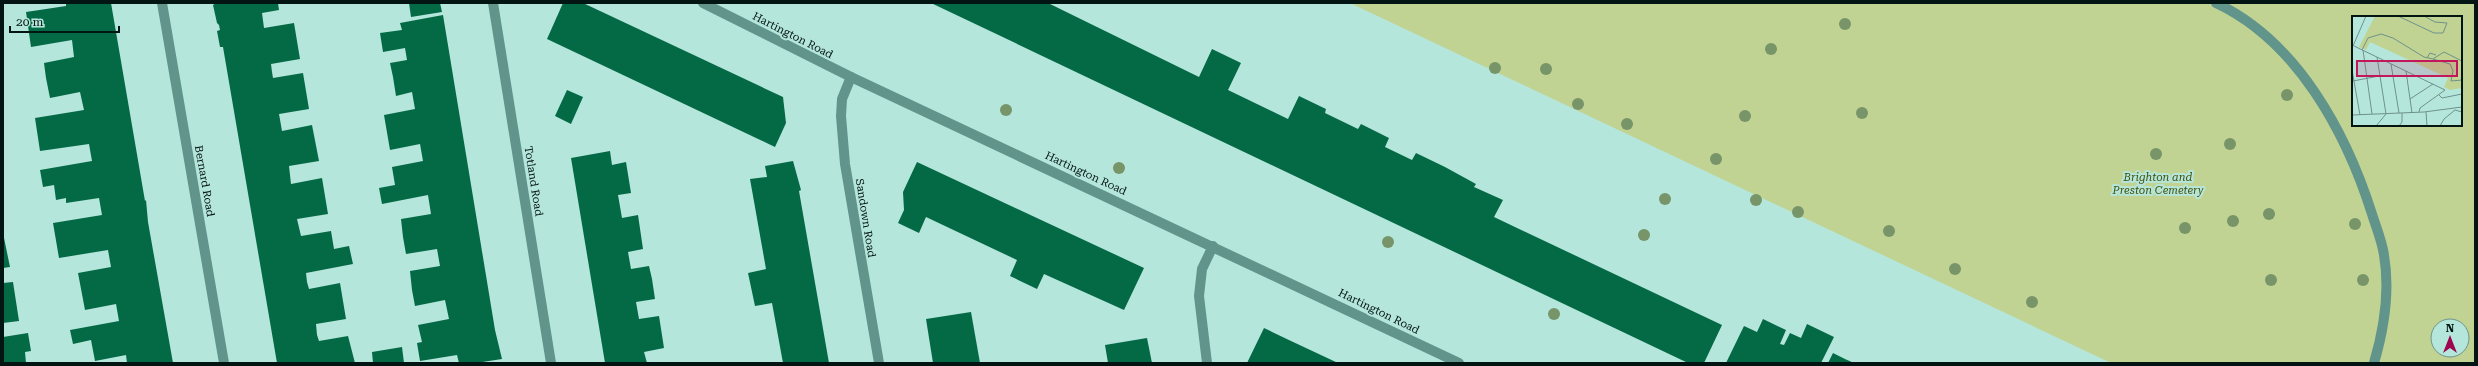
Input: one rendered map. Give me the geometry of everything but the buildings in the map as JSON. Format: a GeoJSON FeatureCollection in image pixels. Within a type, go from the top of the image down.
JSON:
{"type":"FeatureCollection","features":[{"type":"Feature","properties":{"kind":"street","name":"Bernard Road"},"geometry":{"type":"LineString","coordinates":[[162,3],[224,363]]}},
{"type":"Feature","properties":{"kind":"street","name":"Totland Road"},"geometry":{"type":"LineString","coordinates":[[493,3],[551,363]]}},
{"type":"Feature","properties":{"kind":"street","name":"Hartington Road"},"geometry":{"type":"LineString","coordinates":[[703,3],[851,77],[1459,363]]}},
{"type":"Feature","properties":{"kind":"street"},"geometry":{"type":"LineString","coordinates":[[2216,3],[2226,8],[2267,38],[2302,74],[2323,103],[2349,153],[2368,201],[2384,255],[2385,312],[2374,363]]}},
{"type":"Feature","properties":{"kind":"street","name":"Sandown Road"},"geometry":{"type":"LineString","coordinates":[[851,77],[842,99],[840,116],[845,164],[879,363]]}},
{"type":"Feature","properties":{"kind":"street"},"geometry":{"type":"LineString","coordinates":[[1207,363],[1199,296],[1202,270],[1213,246]]}},
{"type":"Feature","properties":{"kind":"green space","name":"Brighton and Preston Cemetery"},"geometry":{"type":"Polygon","coordinates":[[[1350,3],[2475,3],[2475,363],[2111,363],[1350,3]]]}}]}
